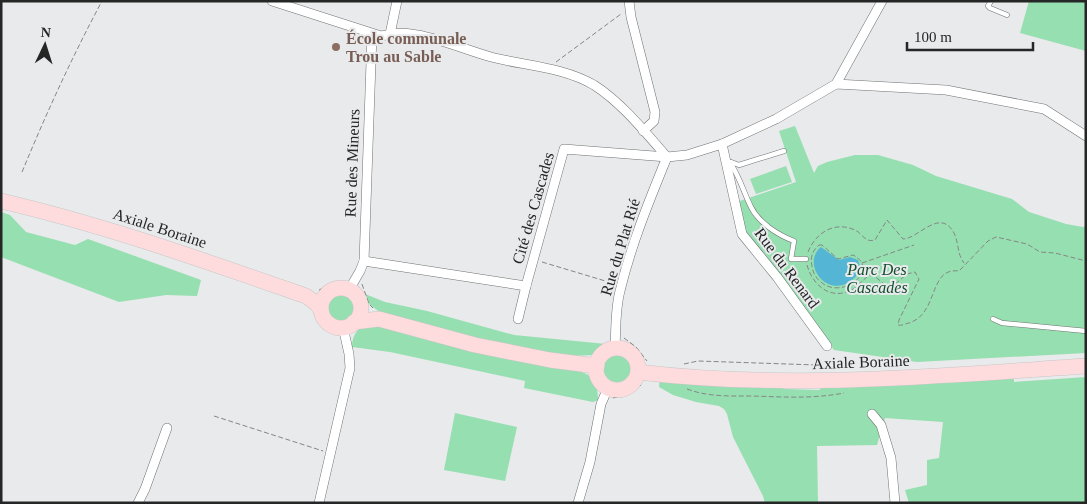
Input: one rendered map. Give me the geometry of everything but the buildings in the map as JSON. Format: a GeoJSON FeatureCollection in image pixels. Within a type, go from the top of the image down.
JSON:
{"type":"FeatureCollection","features":[{"type":"Feature","properties":{"kind":"main road","name":"Axiale Boraine"},"geometry":{"type":"LineString","coordinates":[[1,201],[80,221],[194,257],[306,296]]}},
{"type":"Feature","properties":{"kind":"main road"},"geometry":{"type":"LineString","coordinates":[[306,296],[329,292],[339,288],[349,290],[354,293],[360,304],[379,319],[485,347],[550,360],[594,360],[601,356],[615,342],[621,349],[632,355],[644,373],[627,388],[608,395],[599,379],[594,360]]}},
{"type":"Feature","properties":{"kind":"main road"},"geometry":{"type":"LineString","coordinates":[[321,310],[322,300],[329,292]]}},
{"type":"Feature","properties":{"kind":"main road"},"geometry":{"type":"LineString","coordinates":[[306,296],[317,304],[325,320],[330,325],[349,325],[379,319]]}},
{"type":"Feature","properties":{"kind":"main road"},"geometry":{"type":"LineString","coordinates":[[349,325],[360,311],[360,304]]}},
{"type":"Feature","properties":{"kind":"main road","name":"Axiale Boraine"},"geometry":{"type":"LineString","coordinates":[[644,373],[728,379],[829,382],[1086,366]]}},
{"type":"Feature","properties":{"kind":"street"},"geometry":{"type":"LineString","coordinates":[[272,1],[372,34],[381,36],[390,34],[422,36],[493,57],[553,69],[582,79],[608,95],[667,157],[687,155],[722,144],[776,119],[836,84],[882,1]]}},
{"type":"Feature","properties":{"kind":"street"},"geometry":{"type":"LineString","coordinates":[[390,34],[397,1]]}},
{"type":"Feature","properties":{"kind":"street"},"geometry":{"type":"LineString","coordinates":[[629,4],[655,112],[654,121],[643,131]]}},
{"type":"Feature","properties":{"kind":"street","name":"Rue des Mineurs"},"geometry":{"type":"LineString","coordinates":[[349,290],[364,261],[372,34]]}},
{"type":"Feature","properties":{"kind":"street"},"geometry":{"type":"LineString","coordinates":[[836,84],[946,90],[1044,109],[1086,136]]}},
{"type":"Feature","properties":{"kind":"street","name":"Rue du Renard"},"geometry":{"type":"LineString","coordinates":[[722,144],[742,234],[777,277],[827,346]]}},
{"type":"Feature","properties":{"kind":"street","name":"Cité des Cascades"},"geometry":{"type":"LineString","coordinates":[[518,319],[564,149],[667,157]]}},
{"type":"Feature","properties":{"kind":"street","name":"Rue du Plat Rié"},"geometry":{"type":"LineString","coordinates":[[615,342],[615,325],[622,286],[642,217],[667,157]]}},
{"type":"Feature","properties":{"kind":"street","name":"Cité des Cascades"},"geometry":{"type":"LineString","coordinates":[[364,261],[526,286]]}},
{"type":"Feature","properties":{"kind":"street"},"geometry":{"type":"LineString","coordinates":[[319,503],[350,368],[349,325]]}},
{"type":"Feature","properties":{"kind":"street"},"geometry":{"type":"LineString","coordinates":[[578,503],[590,462],[601,404],[608,395]]}},
{"type":"Feature","properties":{"kind":"street"},"geometry":{"type":"LineString","coordinates":[[872,414],[881,425],[891,458],[895,503]]}},
{"type":"Feature","properties":{"kind":"street"},"geometry":{"type":"LineString","coordinates":[[138,503],[146,489],[167,428]]}},
{"type":"Feature","properties":{"kind":"lane"},"geometry":{"type":"LineString","coordinates":[[991,1],[988,6],[990,8],[1007,15]]}},
{"type":"Feature","properties":{"kind":"lane"},"geometry":{"type":"LineString","coordinates":[[722,144],[742,181],[752,209],[767,226],[783,237],[794,241],[791,259]]}},
{"type":"Feature","properties":{"kind":"lane"},"geometry":{"type":"LineString","coordinates":[[732,164],[739,165],[754,162],[784,151]]}},
{"type":"Feature","properties":{"kind":"lane"},"geometry":{"type":"LineString","coordinates":[[785,260],[806,259]]}},
{"type":"Feature","properties":{"kind":"lane"},"geometry":{"type":"LineString","coordinates":[[994,319],[1002,323],[1086,331]]}},
{"type":"Feature","properties":{"kind":"path"},"geometry":{"type":"LineString","coordinates":[[22,172],[53,98],[102,1]]}},
{"type":"Feature","properties":{"kind":"path"},"geometry":{"type":"LineString","coordinates":[[553,69],[555,62],[629,4]]}},
{"type":"Feature","properties":{"kind":"path"},"geometry":{"type":"LineString","coordinates":[[964,263],[959,256],[954,233],[946,225],[936,223],[929,225],[909,239],[903,239],[887,220],[875,240],[871,241],[866,239],[861,233],[847,228],[825,230],[810,246],[806,259],[813,281],[824,290],[830,292],[839,293],[853,289],[869,275],[873,275],[884,285],[893,286],[907,274],[915,272],[919,279],[899,320],[898,325],[901,326],[914,322],[920,317],[930,304],[939,279],[953,270],[959,271],[988,241],[996,237],[1026,244],[1040,252],[1055,252],[1086,260]]}},
{"type":"Feature","properties":{"kind":"path"},"geometry":{"type":"LineString","coordinates":[[822,245],[838,258],[853,255],[862,264],[861,273],[854,283],[848,287],[832,288],[816,277],[812,268],[812,254],[815,248],[822,245]]}},
{"type":"Feature","properties":{"kind":"path"},"geometry":{"type":"LineString","coordinates":[[862,264],[914,246]]}},
{"type":"Feature","properties":{"kind":"path"},"geometry":{"type":"LineString","coordinates":[[534,259],[622,286]]}},
{"type":"Feature","properties":{"kind":"path"},"geometry":{"type":"LineString","coordinates":[[594,360],[615,342],[636,347],[644,373],[629,394],[608,395]]}},
{"type":"Feature","properties":{"kind":"path"},"geometry":{"type":"LineString","coordinates":[[682,364],[698,362],[816,365],[834,369]]}},
{"type":"Feature","properties":{"kind":"path"},"geometry":{"type":"LineString","coordinates":[[214,416],[330,454]]}},
{"type":"Feature","properties":{"kind":"green space"},"geometry":{"type":"Polygon","coordinates":[[[1029,1],[1086,1],[1086,51],[1020,33],[1029,1]]]}},
{"type":"Feature","properties":{"kind":"green space","name":"Parc Des Cascades"},"geometry":{"type":"Polygon","coordinates":[[[795,126],[814,173],[818,166],[827,162],[855,155],[878,155],[913,165],[936,176],[1012,199],[1029,212],[1066,224],[1086,226],[1086,353],[917,362],[834,350],[779,273],[745,234],[737,202],[796,182],[779,131],[795,126]]]}},
{"type":"Feature","properties":{"kind":"green space"},"geometry":{"type":"Polygon","coordinates":[[[786,166],[792,182],[756,194],[750,179],[786,166]]]}},
{"type":"Feature","properties":{"kind":"green space"},"geometry":{"type":"Polygon","coordinates":[[[1,212],[10,215],[26,232],[75,245],[88,239],[201,280],[197,296],[166,295],[119,302],[1,257],[1,212]]]}},
{"type":"Feature","properties":{"kind":"green space"},"geometry":{"type":"Polygon","coordinates":[[[341,293],[352,297],[356,308],[352,319],[341,323],[330,319],[326,308],[330,297],[341,293]]]}},
{"type":"Feature","properties":{"kind":"green space"},"geometry":{"type":"Polygon","coordinates":[[[365,294],[385,302],[427,311],[514,335],[606,344],[592,355],[573,356],[570,369],[583,372],[592,378],[598,393],[598,400],[593,402],[524,388],[525,381],[390,352],[352,347],[357,331],[381,313],[369,304],[365,294]]]}},
{"type":"Feature","properties":{"kind":"green space"},"geometry":{"type":"Polygon","coordinates":[[[617,353],[628,358],[633,369],[628,380],[617,385],[606,380],[601,369],[606,358],[617,353]]]}},
{"type":"Feature","properties":{"kind":"green space"},"geometry":{"type":"Polygon","coordinates":[[[1014,377],[1014,382],[1086,377],[1086,503],[909,503],[905,490],[927,485],[927,460],[939,458],[943,422],[885,418],[877,445],[817,446],[818,503],[765,503],[733,437],[724,409],[719,406],[673,395],[659,387],[660,379],[819,390],[824,386],[1014,377]]]}},
{"type":"Feature","properties":{"kind":"green space"},"geometry":{"type":"Polygon","coordinates":[[[455,413],[517,427],[505,481],[444,470],[455,413]]]}},
{"type":"Feature","properties":{"kind":"water"},"geometry":{"type":"Polygon","coordinates":[[[821,247],[839,260],[850,257],[858,260],[861,270],[851,281],[841,286],[831,285],[817,273],[814,264],[815,255],[821,247]]]}},
{"type":"Feature","properties":{"kind":"place","name":"École communale Trou au Sable"},"geometry":{"type":"Point","coordinates":[336,47]}}]}
